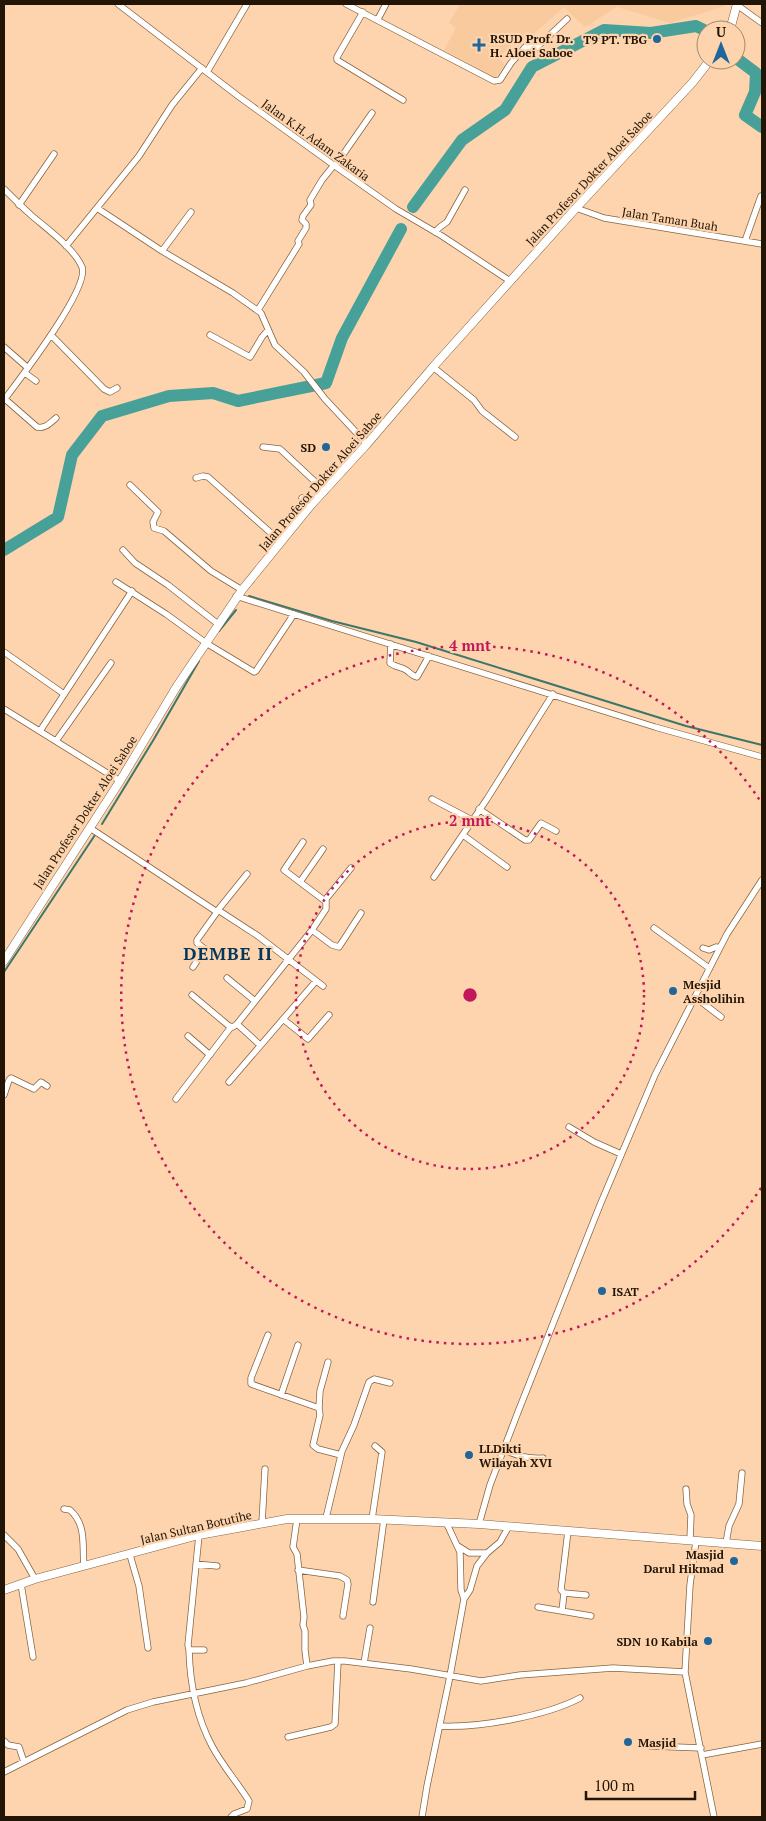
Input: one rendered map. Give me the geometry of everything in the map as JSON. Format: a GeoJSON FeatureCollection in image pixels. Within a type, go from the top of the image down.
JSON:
{"type":"FeatureCollection","features":[{"type":"Feature","properties":{"kind":"street","name":"Jalan K.H. Adam Zakaria"},"geometry":{"type":"LineString","coordinates":[[118,4],[334,166],[396,209],[510,281]]}},
{"type":"Feature","properties":{"kind":"street"},"geometry":{"type":"LineString","coordinates":[[66,246],[140,156],[172,105],[205,70],[247,4]]}},
{"type":"Feature","properties":{"kind":"street"},"geometry":{"type":"LineString","coordinates":[[346,4],[463,63],[491,80],[497,81],[527,45],[536,48],[567,19]]}},
{"type":"Feature","properties":{"kind":"street"},"geometry":{"type":"LineString","coordinates":[[378,20],[386,4]]}},
{"type":"Feature","properties":{"kind":"street"},"geometry":{"type":"LineString","coordinates":[[733,20],[737,4],[762,23]]}},
{"type":"Feature","properties":{"kind":"street"},"geometry":{"type":"LineString","coordinates":[[362,12],[337,60],[403,100]]}},
{"type":"Feature","properties":{"kind":"street","name":"Jalan Profesor Dokter Aloei Saboe"},"geometry":{"type":"LineString","coordinates":[[4,961],[120,781],[177,686],[239,593],[311,505],[367,444],[433,367],[576,208],[688,88],[702,70]]}},
{"type":"Feature","properties":{"kind":"street"},"geometry":{"type":"LineString","coordinates":[[258,310],[298,247],[298,240],[306,228],[306,224],[302,220],[311,205],[310,200],[322,180],[372,113]]}},
{"type":"Feature","properties":{"kind":"street"},"geometry":{"type":"LineString","coordinates":[[19,204],[54,154]]}},
{"type":"Feature","properties":{"kind":"street"},"geometry":{"type":"LineString","coordinates":[[4,189],[66,246],[82,267],[83,275],[80,285],[51,335],[4,399],[37,427],[45,427],[56,418]]}},
{"type":"Feature","properties":{"kind":"street"},"geometry":{"type":"LineString","coordinates":[[435,232],[447,222],[465,190]]}},
{"type":"Feature","properties":{"kind":"street"},"geometry":{"type":"LineString","coordinates":[[745,241],[761,196]]}},
{"type":"Feature","properties":{"kind":"street"},"geometry":{"type":"LineString","coordinates":[[97,208],[162,251],[258,310],[265,318],[275,345],[304,372],[325,399],[367,444]]}},
{"type":"Feature","properties":{"kind":"street","name":"Jalan Taman Buah"},"geometry":{"type":"LineString","coordinates":[[576,208],[604,218],[762,244]]}},
{"type":"Feature","properties":{"kind":"street"},"geometry":{"type":"LineString","coordinates":[[162,251],[191,212]]}},
{"type":"Feature","properties":{"kind":"street"},"geometry":{"type":"LineString","coordinates":[[210,335],[250,357],[268,330]]}},
{"type":"Feature","properties":{"kind":"street"},"geometry":{"type":"LineString","coordinates":[[51,335],[104,389],[110,392],[117,388]]}},
{"type":"Feature","properties":{"kind":"street"},"geometry":{"type":"LineString","coordinates":[[4,347],[36,381]]}},
{"type":"Feature","properties":{"kind":"street"},"geometry":{"type":"LineString","coordinates":[[433,367],[474,400],[482,411],[515,437]]}},
{"type":"Feature","properties":{"kind":"street"},"geometry":{"type":"LineString","coordinates":[[263,447],[280,449],[324,491]]}},
{"type":"Feature","properties":{"kind":"street"},"geometry":{"type":"LineString","coordinates":[[196,478],[208,477],[281,542]]}},
{"type":"Feature","properties":{"kind":"street"},"geometry":{"type":"LineString","coordinates":[[130,485],[158,512],[153,522],[154,528],[164,531],[239,593],[294,614],[656,727],[762,757]]}},
{"type":"Feature","properties":{"kind":"street"},"geometry":{"type":"LineString","coordinates":[[302,498],[311,505]]}},
{"type":"Feature","properties":{"kind":"street"},"geometry":{"type":"LineString","coordinates":[[123,550],[142,568],[168,585],[218,624]]}},
{"type":"Feature","properties":{"kind":"street"},"geometry":{"type":"LineString","coordinates":[[116,582],[166,614],[206,643],[254,672],[294,614]]}},
{"type":"Feature","properties":{"kind":"street"},"geometry":{"type":"LineString","coordinates":[[40,731],[132,591]]}},
{"type":"Feature","properties":{"kind":"street"},"geometry":{"type":"LineString","coordinates":[[391,644],[390,663],[396,668],[406,670],[412,676],[417,677],[429,656]]}},
{"type":"Feature","properties":{"kind":"street"},"geometry":{"type":"LineString","coordinates":[[4,652],[64,694]]}},
{"type":"Feature","properties":{"kind":"street"},"geometry":{"type":"LineString","coordinates":[[56,741],[111,663]]}},
{"type":"Feature","properties":{"kind":"street"},"geometry":{"type":"LineString","coordinates":[[434,877],[480,810],[552,694]]}},
{"type":"Feature","properties":{"kind":"street"},"geometry":{"type":"LineString","coordinates":[[4,709],[120,781]]}},
{"type":"Feature","properties":{"kind":"street"},"geometry":{"type":"LineString","coordinates":[[432,799],[472,820]]}},
{"type":"Feature","properties":{"kind":"street"},"geometry":{"type":"LineString","coordinates":[[480,810],[526,840],[529,840],[541,823],[556,831]]}},
{"type":"Feature","properties":{"kind":"street"},"geometry":{"type":"LineString","coordinates":[[90,828],[218,911],[323,986]]}},
{"type":"Feature","properties":{"kind":"street"},"geometry":{"type":"LineString","coordinates":[[462,835],[507,866]]}},
{"type":"Feature","properties":{"kind":"street"},"geometry":{"type":"LineString","coordinates":[[303,842],[284,870],[325,901]]}},
{"type":"Feature","properties":{"kind":"street"},"geometry":{"type":"LineString","coordinates":[[300,882],[323,849]]}},
{"type":"Feature","properties":{"kind":"street"},"geometry":{"type":"LineString","coordinates":[[176,1099],[312,930],[326,909],[325,901],[351,868]]}},
{"type":"Feature","properties":{"kind":"street"},"geometry":{"type":"LineString","coordinates":[[194,966],[204,949],[197,943],[197,940],[246,874]]}},
{"type":"Feature","properties":{"kind":"street"},"geometry":{"type":"LineString","coordinates":[[479,1524],[490,1485],[546,1339],[655,1075],[736,918],[762,880]]}},
{"type":"Feature","properties":{"kind":"street"},"geometry":{"type":"LineString","coordinates":[[312,930],[332,945],[339,947],[361,913]]}},
{"type":"Feature","properties":{"kind":"street"},"geometry":{"type":"LineString","coordinates":[[654,928],[709,968]]}},
{"type":"Feature","properties":{"kind":"street"},"geometry":{"type":"LineString","coordinates":[[703,948],[709,950],[716,947],[720,948]]}},
{"type":"Feature","properties":{"kind":"street"},"geometry":{"type":"LineString","coordinates":[[227,978],[255,1001]]}},
{"type":"Feature","properties":{"kind":"street"},"geometry":{"type":"LineString","coordinates":[[229,1082],[316,980]]}},
{"type":"Feature","properties":{"kind":"street"},"geometry":{"type":"LineString","coordinates":[[192,995],[260,1045]]}},
{"type":"Feature","properties":{"kind":"street"},"geometry":{"type":"LineString","coordinates":[[695,997],[721,1017]]}},
{"type":"Feature","properties":{"kind":"street"},"geometry":{"type":"LineString","coordinates":[[283,1018],[308,1039],[329,1014]]}},
{"type":"Feature","properties":{"kind":"street"},"geometry":{"type":"LineString","coordinates":[[188,1036],[210,1055]]}},
{"type":"Feature","properties":{"kind":"street"},"geometry":{"type":"LineString","coordinates":[[4,1095],[9,1080],[12,1078],[34,1089],[41,1082],[47,1086]]}},
{"type":"Feature","properties":{"kind":"street"},"geometry":{"type":"LineString","coordinates":[[568,1127],[594,1142],[621,1154]]}},
{"type":"Feature","properties":{"kind":"street"},"geometry":{"type":"LineString","coordinates":[[268,1335],[250,1382],[257,1387],[319,1408]]}},
{"type":"Feature","properties":{"kind":"street"},"geometry":{"type":"LineString","coordinates":[[281,1395],[298,1345]]}},
{"type":"Feature","properties":{"kind":"street"},"geometry":{"type":"LineString","coordinates":[[328,1362],[320,1392],[320,1415],[313,1445],[318,1449],[341,1455]]}},
{"type":"Feature","properties":{"kind":"street"},"geometry":{"type":"LineString","coordinates":[[326,1518],[341,1455],[369,1382],[374,1379],[390,1383]]}},
{"type":"Feature","properties":{"kind":"street"},"geometry":{"type":"LineString","coordinates":[[372,1519],[382,1452],[380,1448],[375,1446]]}},
{"type":"Feature","properties":{"kind":"street"},"geometry":{"type":"LineString","coordinates":[[504,1450],[518,1457],[529,1459],[543,1458]]}},
{"type":"Feature","properties":{"kind":"street"},"geometry":{"type":"LineString","coordinates":[[262,1523],[265,1469]]}},
{"type":"Feature","properties":{"kind":"street"},"geometry":{"type":"LineString","coordinates":[[726,1543],[729,1526],[739,1504],[742,1473]]}},
{"type":"Feature","properties":{"kind":"street"},"geometry":{"type":"LineString","coordinates":[[686,1489],[693,1540],[685,1672],[714,1817]]}},
{"type":"Feature","properties":{"kind":"street"},"geometry":{"type":"LineString","coordinates":[[64,1509],[70,1510],[79,1519],[83,1538],[84,1566]]}},
{"type":"Feature","properties":{"kind":"street"},"geometry":{"type":"LineString","coordinates":[[298,1519],[294,1547],[297,1554],[304,1617],[307,1666]]}},
{"type":"Feature","properties":{"kind":"street","name":"Jalan Sultan Botutihe"},"geometry":{"type":"LineString","coordinates":[[4,1590],[35,1579],[199,1536],[262,1523],[298,1519],[384,1519],[446,1522],[762,1546]]}},
{"type":"Feature","properties":{"kind":"street"},"geometry":{"type":"LineString","coordinates":[[373,1602],[384,1519]]}},
{"type":"Feature","properties":{"kind":"street"},"geometry":{"type":"LineString","coordinates":[[422,1817],[464,1599],[461,1585],[460,1552],[446,1522]]}},
{"type":"Feature","properties":{"kind":"street"},"geometry":{"type":"LineString","coordinates":[[464,1599],[470,1590],[477,1566],[487,1553],[500,1542],[509,1526]]}},
{"type":"Feature","properties":{"kind":"street"},"geometry":{"type":"LineString","coordinates":[[562,1611],[564,1593],[561,1588],[568,1531]]}},
{"type":"Feature","properties":{"kind":"street"},"geometry":{"type":"LineString","coordinates":[[4,1536],[18,1549],[35,1579]]}},
{"type":"Feature","properties":{"kind":"street"},"geometry":{"type":"LineString","coordinates":[[199,1536],[188,1638],[192,1693],[212,1745],[249,1801],[246,1809],[231,1817]]}},
{"type":"Feature","properties":{"kind":"street"},"geometry":{"type":"LineString","coordinates":[[457,1545],[469,1553],[487,1553]]}},
{"type":"Feature","properties":{"kind":"street"},"geometry":{"type":"LineString","coordinates":[[130,1555],[139,1586],[148,1648]]}},
{"type":"Feature","properties":{"kind":"street"},"geometry":{"type":"LineString","coordinates":[[196,1564],[217,1566]]}},
{"type":"Feature","properties":{"kind":"street"},"geometry":{"type":"LineString","coordinates":[[298,1570],[340,1576],[347,1580],[343,1616]]}},
{"type":"Feature","properties":{"kind":"street"},"geometry":{"type":"LineString","coordinates":[[21,1584],[33,1656]]}},
{"type":"Feature","properties":{"kind":"street"},"geometry":{"type":"LineString","coordinates":[[564,1593],[586,1595]]}},
{"type":"Feature","properties":{"kind":"street"},"geometry":{"type":"LineString","coordinates":[[538,1607],[591,1616]]}},
{"type":"Feature","properties":{"kind":"street"},"geometry":{"type":"LineString","coordinates":[[364,1663],[370,1628]]}},
{"type":"Feature","properties":{"kind":"street"},"geometry":{"type":"LineString","coordinates":[[188,1650],[204,1650]]}},
{"type":"Feature","properties":{"kind":"street"},"geometry":{"type":"LineString","coordinates":[[4,1772],[126,1710],[192,1693],[246,1683],[307,1666],[338,1661],[364,1663],[481,1681],[520,1675],[547,1675],[613,1668],[685,1672]]}},
{"type":"Feature","properties":{"kind":"street"},"geometry":{"type":"LineString","coordinates":[[288,1737],[336,1724],[338,1661]]}},
{"type":"Feature","properties":{"kind":"street"},"geometry":{"type":"LineString","coordinates":[[440,1726],[480,1725],[566,1705],[580,1698]]}},
{"type":"Feature","properties":{"kind":"street"},"geometry":{"type":"LineString","coordinates":[[4,1740],[8,1745],[19,1747],[24,1762]]}},
{"type":"Feature","properties":{"kind":"street"},"geometry":{"type":"LineString","coordinates":[[702,1755],[762,1744]]}},
{"type":"Feature","properties":{"kind":"street"},"geometry":{"type":"LineString","coordinates":[[650,1746],[701,1748]]}},
{"type":"Feature","properties":{"kind":"shaded area","name":"RSUD Prof. Dr. H. Aloei Saboe"},"geometry":{"type":"Polygon","coordinates":[[[460,4],[725,4],[725,6],[670,23],[617,7],[585,27],[564,7],[527,40],[521,36],[498,58],[505,65],[495,78],[444,50],[456,28],[449,23],[460,4]]]}},
{"type":"Feature","properties":{"kind":"waterway"},"geometry":{"type":"LineString","coordinates":[[413,207],[462,140],[505,110],[532,67],[604,30],[651,33],[696,26]]}},
{"type":"Feature","properties":{"kind":"waterway"},"geometry":{"type":"LineString","coordinates":[[746,66],[756,73],[755,92],[745,115],[762,127]]}},
{"type":"Feature","properties":{"kind":"waterway"},"geometry":{"type":"LineString","coordinates":[[4,550],[58,517],[72,455],[102,416],[169,396],[213,393],[238,401],[326,383],[342,338],[401,229]]}},
{"type":"Feature","properties":{"kind":"waterway"},"geometry":{"type":"LineString","coordinates":[[249,596],[332,621],[416,642],[686,726],[762,745]]}},
{"type":"Feature","properties":{"kind":"waterway"},"geometry":{"type":"LineString","coordinates":[[219,631],[236,610]]}},
{"type":"Feature","properties":{"kind":"waterway"},"geometry":{"type":"LineString","coordinates":[[102,824],[199,661]]}},
{"type":"Feature","properties":{"kind":"waterway"},"geometry":{"type":"LineString","coordinates":[[4,972],[95,835]]}},
{"type":"Feature","properties":{"kind":"place","name":"T9 PT. TBG"},"geometry":{"type":"Point","coordinates":[657,39]}},
{"type":"Feature","properties":{"kind":"place","name":"RSUD Prof. Dr. H. Aloei Saboe"},"geometry":{"type":"Point","coordinates":[479,45]}},
{"type":"Feature","properties":{"kind":"place","name":"SD"},"geometry":{"type":"Point","coordinates":[326,447]}},
{"type":"Feature","properties":{"kind":"place","name":"Mesjid Assholihin"},"geometry":{"type":"Point","coordinates":[673,991]}},
{"type":"Feature","properties":{"kind":"place","name":"ISAT"},"geometry":{"type":"Point","coordinates":[602,1291]}},
{"type":"Feature","properties":{"kind":"place","name":"LLDikti Wilayah XVI"},"geometry":{"type":"Point","coordinates":[469,1455]}},
{"type":"Feature","properties":{"kind":"place","name":"Masjid Darul Hikmad"},"geometry":{"type":"Point","coordinates":[734,1561]}},
{"type":"Feature","properties":{"kind":"place","name":"SDN 10 Kabila"},"geometry":{"type":"Point","coordinates":[708,1641]}},
{"type":"Feature","properties":{"kind":"place","name":"Masjid"},"geometry":{"type":"Point","coordinates":[628,1742]}},
{"type":"Feature","properties":{"kind":"district","name":"DEMBE II"},"geometry":{"type":"Point","coordinates":[228,953]}}]}
